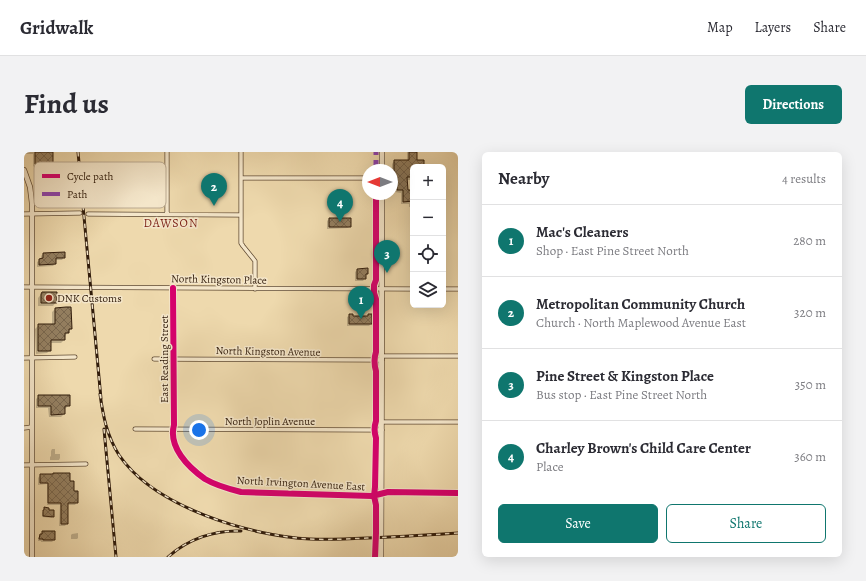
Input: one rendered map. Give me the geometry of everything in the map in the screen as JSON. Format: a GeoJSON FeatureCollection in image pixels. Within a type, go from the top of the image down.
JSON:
{"type":"FeatureCollection","features":[{"type":"Feature","properties":{"kind":"main road"},"geometry":{"type":"LineString","coordinates":[[382,152],[382,164]]}},
{"type":"Feature","properties":{"kind":"main road"},"geometry":{"type":"LineString","coordinates":[[382,200],[382,557]]}},
{"type":"Feature","properties":{"kind":"street"},"geometry":{"type":"LineString","coordinates":[[167,152],[167,214]]}},
{"type":"Feature","properties":{"kind":"street"},"geometry":{"type":"LineString","coordinates":[[241,152],[242,243],[254,261],[255,288]]}},
{"type":"Feature","properties":{"kind":"street"},"geometry":{"type":"LineString","coordinates":[[24,170],[30,187],[32,214],[32,557]]}},
{"type":"Feature","properties":{"kind":"street"},"geometry":{"type":"LineString","coordinates":[[241,178],[362,178]]}},
{"type":"Feature","properties":{"kind":"street"},"geometry":{"type":"LineString","coordinates":[[24,214],[80,213]]}},
{"type":"Feature","properties":{"kind":"street"},"geometry":{"type":"LineString","coordinates":[[88,214],[241,215]]}},
{"type":"Feature","properties":{"kind":"street","name":"North Kingston Place"},"geometry":{"type":"LineString","coordinates":[[24,286],[410,289]]}},
{"type":"Feature","properties":{"kind":"street","name":"East Reading Street"},"geometry":{"type":"LineString","coordinates":[[173,288],[173,430]]}},
{"type":"Feature","properties":{"kind":"street"},"geometry":{"type":"LineString","coordinates":[[446,289],[458,289]]}},
{"type":"Feature","properties":{"kind":"street","name":"North Kingston Avenue"},"geometry":{"type":"LineString","coordinates":[[154,359],[382,358],[458,356]]}},
{"type":"Feature","properties":{"kind":"street"},"geometry":{"type":"LineString","coordinates":[[24,358],[75,357]]}},
{"type":"Feature","properties":{"kind":"street"},"geometry":{"type":"LineString","coordinates":[[382,422],[458,422]]}},
{"type":"Feature","properties":{"kind":"street"},"geometry":{"type":"LineString","coordinates":[[24,428],[32,428]]}},
{"type":"Feature","properties":{"kind":"street","name":"North Joplin Avenue"},"geometry":{"type":"LineString","coordinates":[[135,429],[382,430]]}},
{"type":"Feature","properties":{"kind":"street","name":"North Irvington Avenue East"},"geometry":{"type":"LineString","coordinates":[[173,430],[176,448],[186,462],[206,479],[231,490],[241,492],[374,496],[388,492],[458,493]]}},
{"type":"Feature","properties":{"kind":"street"},"geometry":{"type":"LineString","coordinates":[[24,465],[86,464]]}},
{"type":"Feature","properties":{"kind":"building"},"geometry":{"type":"Polygon","coordinates":[[[35,152],[53,152],[53,162],[35,162],[35,152]]]}},
{"type":"Feature","properties":{"kind":"building"},"geometry":{"type":"Polygon","coordinates":[[[409,152],[417,152],[417,160],[424,160],[424,164],[410,164],[410,177],[407,177],[408,190],[410,190],[410,201],[403,202],[403,190],[398,190],[398,164],[394,164],[394,160],[409,160],[409,152]]]}},
{"type":"Feature","properties":{"kind":"building"},"geometry":{"type":"Polygon","coordinates":[[[329,218],[351,218],[351,227],[329,227],[329,218]]]}},
{"type":"Feature","properties":{"kind":"building"},"geometry":{"type":"Polygon","coordinates":[[[65,252],[65,258],[56,258],[56,264],[39,265],[39,259],[43,258],[43,253],[65,252]]]}},
{"type":"Feature","properties":{"kind":"building"},"geometry":{"type":"Polygon","coordinates":[[[368,268],[366,279],[357,279],[357,269],[368,268]]]}},
{"type":"Feature","properties":{"kind":"building","name":"DNK Customs"},"geometry":{"type":"Polygon","coordinates":[[[42,292],[57,292],[57,303],[41,303],[42,292]]]}},
{"type":"Feature","properties":{"kind":"building"},"geometry":{"type":"Polygon","coordinates":[[[71,307],[72,329],[69,329],[69,333],[65,333],[65,340],[51,340],[51,351],[38,351],[38,324],[55,324],[55,308],[71,307]]]}},
{"type":"Feature","properties":{"kind":"building"},"geometry":{"type":"Polygon","coordinates":[[[349,314],[353,314],[353,316],[368,316],[368,314],[372,314],[372,324],[349,324],[349,314]]]}},
{"type":"Feature","properties":{"kind":"building"},"geometry":{"type":"Polygon","coordinates":[[[38,395],[70,395],[70,406],[65,406],[65,414],[51,415],[51,406],[38,406],[38,395]]]}},
{"type":"Feature","properties":{"kind":"building"},"geometry":{"type":"Polygon","coordinates":[[[70,473],[70,481],[74,481],[74,491],[78,491],[78,503],[68,503],[68,524],[61,524],[61,503],[48,503],[48,483],[40,483],[40,474],[70,473]]]}},
{"type":"Feature","properties":{"kind":"building"},"geometry":{"type":"Polygon","coordinates":[[[44,507],[49,508],[49,510],[54,510],[54,517],[43,516],[44,507]]]}},
{"type":"Feature","properties":{"kind":"building"},"geometry":{"type":"Polygon","coordinates":[[[42,531],[55,531],[55,540],[39,539],[42,531]]]}},
{"type":"Feature","properties":{"kind":"railway"},"geometry":{"type":"LineString","coordinates":[[78,152],[79,162]]}},
{"type":"Feature","properties":{"kind":"railway"},"geometry":{"type":"LineString","coordinates":[[83,208],[101,399]]}},
{"type":"Feature","properties":{"kind":"railway"},"geometry":{"type":"LineString","coordinates":[[100,394],[104,418],[111,441],[119,455],[135,473],[155,490],[179,504],[205,515],[232,525],[260,532],[286,537],[310,539],[402,537],[458,533]]}},
{"type":"Feature","properties":{"kind":"railway"},"geometry":{"type":"LineString","coordinates":[[104,429],[116,557]]}},
{"type":"Feature","properties":{"kind":"railway"},"geometry":{"type":"LineString","coordinates":[[168,557],[184,545],[202,537],[221,532],[241,531]]}},
{"type":"Feature","properties":{"kind":"marked path"},"geometry":{"type":"LineString","coordinates":[[376,152],[376,164]]}},
{"type":"Feature","properties":{"kind":"cycle path"},"geometry":{"type":"LineString","coordinates":[[375,557],[376,505],[374,496],[376,438],[374,430],[376,421],[376,371],[374,361],[376,352],[376,299],[374,285],[376,280],[376,200]]}},
{"type":"Feature","properties":{"kind":"cycle path"},"geometry":{"type":"LineString","coordinates":[[173,288],[174,441],[181,456],[192,469],[205,479],[218,485],[241,492],[372,496],[388,492],[458,493]]}},
{"type":"Feature","properties":{"kind":"place","name":"Metropolitan Community Church"},"geometry":{"type":"Point","coordinates":[214,206]}},
{"type":"Feature","properties":{"kind":"place","name":"Charley Brown's Child Care Center"},"geometry":{"type":"Point","coordinates":[340,222]}},
{"type":"Feature","properties":{"kind":"place","name":"Pine Street & Kingston Place"},"geometry":{"type":"Point","coordinates":[387,273]}},
{"type":"Feature","properties":{"kind":"place","name":"DNK Customs"},"geometry":{"type":"Point","coordinates":[49,298]}},
{"type":"Feature","properties":{"kind":"place","name":"Mac's Cleaners"},"geometry":{"type":"Point","coordinates":[361,319]}},
{"type":"Feature","properties":{"kind":"district","name":"DAWSON"},"geometry":{"type":"Point","coordinates":[171,223]}}]}
